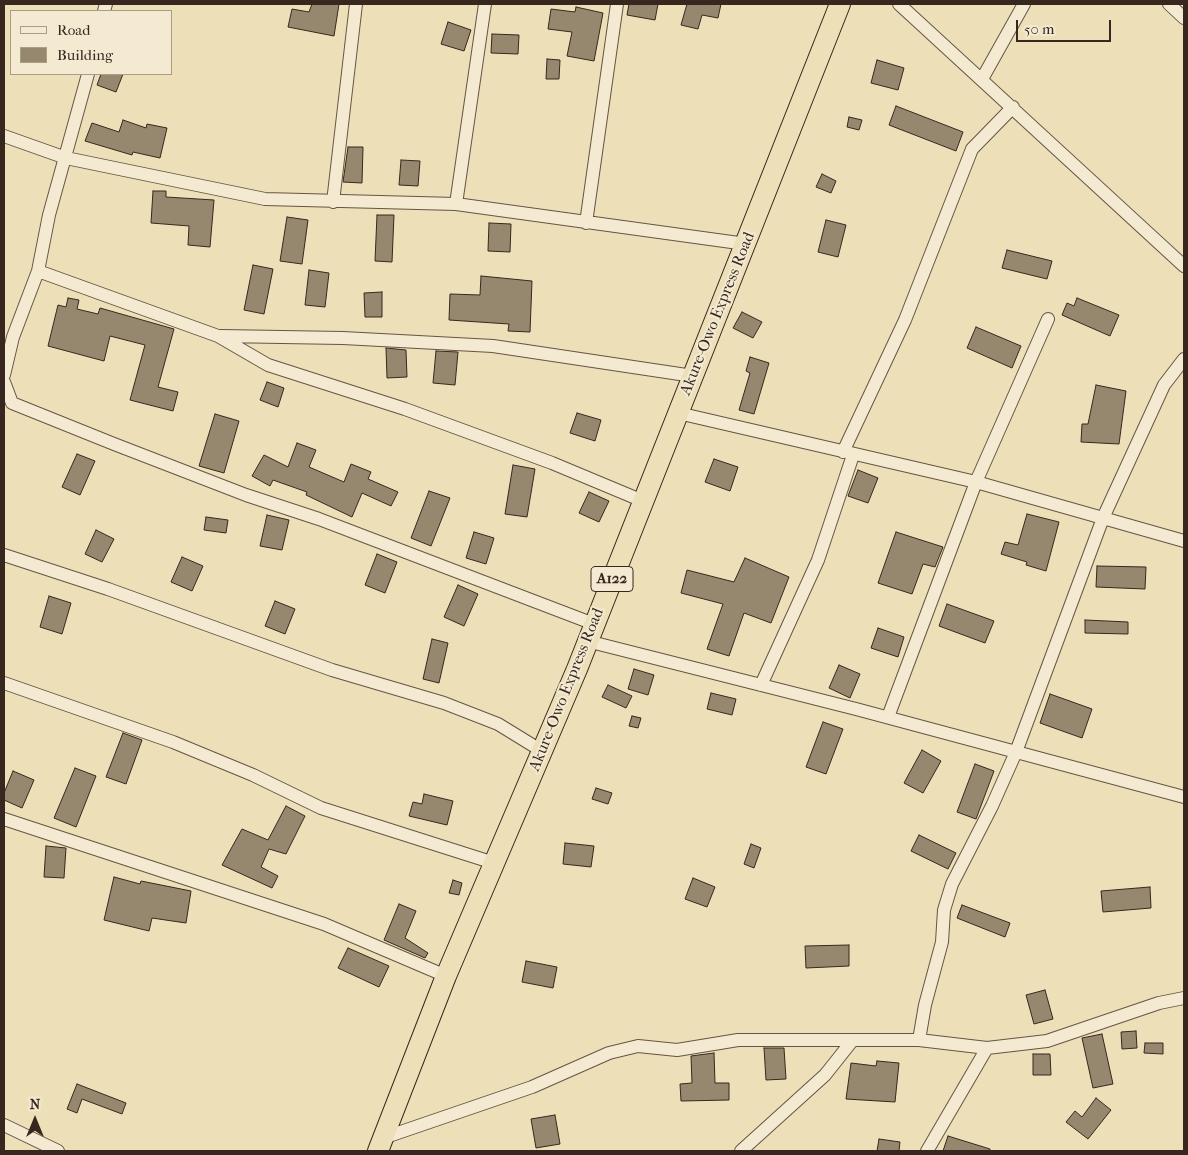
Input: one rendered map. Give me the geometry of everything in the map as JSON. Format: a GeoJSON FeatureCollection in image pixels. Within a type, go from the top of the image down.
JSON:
{"type":"FeatureCollection","features":[{"type":"Feature","properties":{"kind":"highway","name":"Akure-Owo Express Road"},"geometry":{"type":"LineString","coordinates":[[380,1145],[446,976],[590,633],[840,4]]}},
{"type":"Feature","properties":{"kind":"street"},"geometry":{"type":"LineString","coordinates":[[332,202],[356,4]]}},
{"type":"Feature","properties":{"kind":"street"},"geometry":{"type":"LineString","coordinates":[[456,204],[485,4]]}},
{"type":"Feature","properties":{"kind":"street"},"geometry":{"type":"LineString","coordinates":[[586,222],[617,4]]}},
{"type":"Feature","properties":{"kind":"street"},"geometry":{"type":"LineString","coordinates":[[899,4],[1184,266]]}},
{"type":"Feature","properties":{"kind":"street"},"geometry":{"type":"LineString","coordinates":[[982,79],[1024,4]]}},
{"type":"Feature","properties":{"kind":"street"},"geometry":{"type":"LineString","coordinates":[[1169,4],[1184,18]]}},
{"type":"Feature","properties":{"kind":"street"},"geometry":{"type":"LineString","coordinates":[[4,375],[13,337],[38,271],[49,215],[88,75]]}},
{"type":"Feature","properties":{"kind":"street"},"geometry":{"type":"LineString","coordinates":[[761,685],[818,560],[848,454],[905,320],[972,149],[1013,107]]}},
{"type":"Feature","properties":{"kind":"street"},"geometry":{"type":"LineString","coordinates":[[4,136],[66,158],[266,199],[456,204],[746,244]]}},
{"type":"Feature","properties":{"kind":"street"},"geometry":{"type":"LineString","coordinates":[[38,271],[218,336],[268,365],[406,409],[552,463],[643,501]]}},
{"type":"Feature","properties":{"kind":"street"},"geometry":{"type":"LineString","coordinates":[[888,717],[976,482],[1048,319]]}},
{"type":"Feature","properties":{"kind":"street"},"geometry":{"type":"LineString","coordinates":[[218,336],[343,338],[493,346],[693,376]]}},
{"type":"Feature","properties":{"kind":"street"},"geometry":{"type":"LineString","coordinates":[[920,1040],[926,1005],[942,942],[944,910],[952,884],[992,806],[1016,752],[1103,518],[1164,385],[1184,359]]}},
{"type":"Feature","properties":{"kind":"street"},"geometry":{"type":"LineString","coordinates":[[4,382],[12,403],[104,441],[319,519],[590,633],[761,685],[888,717],[1184,797]]}},
{"type":"Feature","properties":{"kind":"street"},"geometry":{"type":"LineString","coordinates":[[678,414],[976,482],[1184,541]]}},
{"type":"Feature","properties":{"kind":"street"},"geometry":{"type":"LineString","coordinates":[[4,555],[108,589],[332,670],[444,703],[498,724],[542,751]]}},
{"type":"Feature","properties":{"kind":"street"},"geometry":{"type":"LineString","coordinates":[[4,683],[173,742],[252,775],[321,808],[494,863]]}},
{"type":"Feature","properties":{"kind":"street"},"geometry":{"type":"LineString","coordinates":[[4,819],[324,924],[446,976]]}},
{"type":"Feature","properties":{"kind":"street"},"geometry":{"type":"LineString","coordinates":[[380,1145],[532,1087],[609,1053],[638,1046],[677,1050],[738,1040],[920,1040],[987,1048],[1047,1041],[1159,1003],[1184,998]]}},
{"type":"Feature","properties":{"kind":"street"},"geometry":{"type":"LineString","coordinates":[[741,1151],[825,1076],[852,1041]]}},
{"type":"Feature","properties":{"kind":"street"},"geometry":{"type":"LineString","coordinates":[[927,1151],[987,1048]]}},
{"type":"Feature","properties":{"kind":"street"},"geometry":{"type":"LineString","coordinates":[[4,1125],[58,1151]]}},
{"type":"Feature","properties":{"kind":"building"},"geometry":{"type":"Polygon","coordinates":[[[312,4],[339,4],[334,36],[288,27],[292,9],[309,12],[312,4]]]}},
{"type":"Feature","properties":{"kind":"building"},"geometry":{"type":"Polygon","coordinates":[[[629,4],[658,4],[655,20],[627,15],[629,4]]]}},
{"type":"Feature","properties":{"kind":"building"},"geometry":{"type":"Polygon","coordinates":[[[687,4],[721,4],[718,18],[702,15],[698,29],[681,25],[687,4]]]}},
{"type":"Feature","properties":{"kind":"building"},"geometry":{"type":"Polygon","coordinates":[[[576,7],[603,13],[594,61],[567,56],[572,32],[548,29],[551,9],[575,12],[576,7]]]}},
{"type":"Feature","properties":{"kind":"building"},"geometry":{"type":"Polygon","coordinates":[[[448,22],[471,30],[464,51],[441,44],[448,22]]]}},
{"type":"Feature","properties":{"kind":"building"},"geometry":{"type":"Polygon","coordinates":[[[492,34],[519,35],[518,54],[491,53],[492,34]]]}},
{"type":"Feature","properties":{"kind":"building"},"geometry":{"type":"Polygon","coordinates":[[[547,59],[560,60],[559,79],[546,79],[547,59]]]}},
{"type":"Feature","properties":{"kind":"building"},"geometry":{"type":"Polygon","coordinates":[[[877,60],[904,68],[898,90],[871,83],[877,60]]]}},
{"type":"Feature","properties":{"kind":"building"},"geometry":{"type":"Polygon","coordinates":[[[101,75],[123,75],[116,92],[97,85],[101,75]]]}},
{"type":"Feature","properties":{"kind":"building"},"geometry":{"type":"Polygon","coordinates":[[[896,106],[963,132],[956,151],[889,125],[896,106]]]}},
{"type":"Feature","properties":{"kind":"building"},"geometry":{"type":"Polygon","coordinates":[[[849,117],[862,120],[859,130],[847,127],[849,117]]]}},
{"type":"Feature","properties":{"kind":"building"},"geometry":{"type":"Polygon","coordinates":[[[123,120],[146,128],[147,124],[167,128],[160,158],[133,152],[132,155],[85,141],[92,123],[119,132],[123,120]]]}},
{"type":"Feature","properties":{"kind":"building"},"geometry":{"type":"Polygon","coordinates":[[[348,147],[363,147],[362,183],[343,182],[348,147]]]}},
{"type":"Feature","properties":{"kind":"building"},"geometry":{"type":"Polygon","coordinates":[[[401,160],[420,161],[418,186],[399,185],[401,160]]]}},
{"type":"Feature","properties":{"kind":"building"},"geometry":{"type":"Polygon","coordinates":[[[822,174],[836,181],[831,193],[816,187],[822,174]]]}},
{"type":"Feature","properties":{"kind":"building"},"geometry":{"type":"Polygon","coordinates":[[[153,191],[166,191],[166,197],[214,200],[210,247],[188,245],[189,226],[151,223],[153,191]]]}},
{"type":"Feature","properties":{"kind":"building"},"geometry":{"type":"Polygon","coordinates":[[[377,215],[394,215],[392,262],[375,261],[377,215]]]}},
{"type":"Feature","properties":{"kind":"building"},"geometry":{"type":"Polygon","coordinates":[[[287,217],[308,220],[302,264],[280,261],[287,217]]]}},
{"type":"Feature","properties":{"kind":"building"},"geometry":{"type":"Polygon","coordinates":[[[826,220],[846,225],[838,257],[818,252],[826,220]]]}},
{"type":"Feature","properties":{"kind":"building"},"geometry":{"type":"Polygon","coordinates":[[[489,223],[511,224],[510,252],[488,251],[489,223]]]}},
{"type":"Feature","properties":{"kind":"building"},"geometry":{"type":"Polygon","coordinates":[[[1007,250],[1052,261],[1047,279],[1002,268],[1007,250]]]}},
{"type":"Feature","properties":{"kind":"building"},"geometry":{"type":"Polygon","coordinates":[[[253,265],[273,269],[264,314],[244,310],[253,265]]]}},
{"type":"Feature","properties":{"kind":"building"},"geometry":{"type":"Polygon","coordinates":[[[309,270],[329,273],[325,307],[305,305],[309,270]]]}},
{"type":"Feature","properties":{"kind":"building"},"geometry":{"type":"Polygon","coordinates":[[[481,276],[532,281],[530,332],[508,331],[509,324],[449,320],[450,294],[480,295],[481,276]]]}},
{"type":"Feature","properties":{"kind":"building"},"geometry":{"type":"Polygon","coordinates":[[[382,292],[382,317],[365,317],[364,293],[382,292]]]}},
{"type":"Feature","properties":{"kind":"building"},"geometry":{"type":"Polygon","coordinates":[[[68,298],[79,300],[77,309],[98,314],[100,308],[174,329],[158,387],[178,392],[173,411],[130,400],[145,345],[110,336],[104,361],[48,346],[58,305],[66,307],[68,298]]]}},
{"type":"Feature","properties":{"kind":"building"},"geometry":{"type":"Polygon","coordinates":[[[1077,298],[1119,315],[1110,336],[1062,315],[1067,303],[1074,306],[1077,298]]]}},
{"type":"Feature","properties":{"kind":"building"},"geometry":{"type":"Polygon","coordinates":[[[742,312],[762,322],[753,338],[733,328],[742,312]]]}},
{"type":"Feature","properties":{"kind":"building"},"geometry":{"type":"Polygon","coordinates":[[[976,327],[1021,346],[1012,368],[967,348],[976,327]]]}},
{"type":"Feature","properties":{"kind":"building"},"geometry":{"type":"Polygon","coordinates":[[[386,348],[406,350],[407,377],[387,378],[386,348]]]}},
{"type":"Feature","properties":{"kind":"building"},"geometry":{"type":"Polygon","coordinates":[[[436,351],[458,352],[455,385],[433,383],[436,351]]]}},
{"type":"Feature","properties":{"kind":"building"},"geometry":{"type":"Polygon","coordinates":[[[750,357],[769,363],[754,414],[739,410],[750,373],[746,371],[750,357]]]}},
{"type":"Feature","properties":{"kind":"building"},"geometry":{"type":"Polygon","coordinates":[[[267,382],[284,388],[278,407],[260,400],[267,382]]]}},
{"type":"Feature","properties":{"kind":"building"},"geometry":{"type":"Polygon","coordinates":[[[1096,385],[1126,391],[1119,444],[1081,442],[1082,424],[1088,424],[1096,385]]]}},
{"type":"Feature","properties":{"kind":"building"},"geometry":{"type":"Polygon","coordinates":[[[577,413],[601,420],[595,441],[570,433],[577,413]]]}},
{"type":"Feature","properties":{"kind":"building"},"geometry":{"type":"Polygon","coordinates":[[[215,414],[239,421],[224,473],[199,466],[215,414]]]}},
{"type":"Feature","properties":{"kind":"building"},"geometry":{"type":"Polygon","coordinates":[[[297,443],[316,450],[309,467],[344,482],[351,464],[371,472],[368,479],[398,492],[391,506],[362,493],[352,517],[306,495],[307,492],[273,480],[270,486],[252,476],[264,455],[288,467],[297,443]]]}},
{"type":"Feature","properties":{"kind":"building"},"geometry":{"type":"Polygon","coordinates":[[[77,454],[95,461],[80,495],[62,487],[77,454]]]}},
{"type":"Feature","properties":{"kind":"building"},"geometry":{"type":"Polygon","coordinates":[[[714,459],[738,467],[730,491],[705,482],[714,459]]]}},
{"type":"Feature","properties":{"kind":"building"},"geometry":{"type":"Polygon","coordinates":[[[513,465],[535,469],[527,517],[505,514],[513,465]]]}},
{"type":"Feature","properties":{"kind":"building"},"geometry":{"type":"Polygon","coordinates":[[[858,470],[878,478],[868,503],[848,496],[858,470]]]}},
{"type":"Feature","properties":{"kind":"building"},"geometry":{"type":"Polygon","coordinates":[[[429,491],[450,498],[431,546],[411,538],[429,491]]]}},
{"type":"Feature","properties":{"kind":"building"},"geometry":{"type":"Polygon","coordinates":[[[589,492],[609,501],[599,522],[579,513],[589,492]]]}},
{"type":"Feature","properties":{"kind":"building"},"geometry":{"type":"Polygon","coordinates":[[[1027,514],[1059,522],[1046,571],[1026,565],[1027,562],[1001,554],[1005,542],[1018,545],[1027,514]]]}},
{"type":"Feature","properties":{"kind":"building"},"geometry":{"type":"Polygon","coordinates":[[[267,515],[289,520],[282,550],[260,546],[267,515]]]}},
{"type":"Feature","properties":{"kind":"building"},"geometry":{"type":"Polygon","coordinates":[[[206,517],[228,520],[226,533],[204,530],[206,517]]]}},
{"type":"Feature","properties":{"kind":"building"},"geometry":{"type":"Polygon","coordinates":[[[96,530],[114,539],[102,562],[85,554],[96,530]]]}},
{"type":"Feature","properties":{"kind":"building"},"geometry":{"type":"Polygon","coordinates":[[[474,532],[494,538],[486,564],[466,558],[474,532]]]}},
{"type":"Feature","properties":{"kind":"building"},"geometry":{"type":"Polygon","coordinates":[[[896,532],[943,547],[935,567],[923,564],[912,594],[878,583],[896,532]]]}},
{"type":"Feature","properties":{"kind":"building"},"geometry":{"type":"Polygon","coordinates":[[[377,554],[397,562],[385,593],[365,585],[377,554]]]}},
{"type":"Feature","properties":{"kind":"building"},"geometry":{"type":"Polygon","coordinates":[[[182,557],[203,566],[192,591],[171,582],[182,557]]]}},
{"type":"Feature","properties":{"kind":"building"},"geometry":{"type":"Polygon","coordinates":[[[745,558],[789,577],[771,623],[744,613],[729,656],[707,649],[723,604],[681,593],[687,570],[734,582],[745,558]]]}},
{"type":"Feature","properties":{"kind":"building"},"geometry":{"type":"Polygon","coordinates":[[[1097,566],[1146,567],[1145,589],[1096,587],[1097,566]]]}},
{"type":"Feature","properties":{"kind":"building"},"geometry":{"type":"Polygon","coordinates":[[[458,585],[478,594],[464,626],[444,617],[458,585]]]}},
{"type":"Feature","properties":{"kind":"building"},"geometry":{"type":"Polygon","coordinates":[[[49,596],[71,603],[62,634],[40,627],[49,596]]]}},
{"type":"Feature","properties":{"kind":"building"},"geometry":{"type":"Polygon","coordinates":[[[275,601],[295,609],[285,634],[265,626],[275,601]]]}},
{"type":"Feature","properties":{"kind":"building"},"geometry":{"type":"Polygon","coordinates":[[[947,604],[994,621],[985,643],[939,626],[947,604]]]}},
{"type":"Feature","properties":{"kind":"building"},"geometry":{"type":"Polygon","coordinates":[[[1085,620],[1128,622],[1128,634],[1085,633],[1085,620]]]}},
{"type":"Feature","properties":{"kind":"building"},"geometry":{"type":"Polygon","coordinates":[[[878,628],[904,637],[898,657],[871,648],[878,628]]]}},
{"type":"Feature","properties":{"kind":"building"},"geometry":{"type":"Polygon","coordinates":[[[432,639],[448,643],[439,683],[423,679],[432,639]]]}},
{"type":"Feature","properties":{"kind":"building"},"geometry":{"type":"Polygon","coordinates":[[[839,665],[860,674],[850,698],[829,688],[839,665]]]}},
{"type":"Feature","properties":{"kind":"building"},"geometry":{"type":"Polygon","coordinates":[[[634,669],[654,675],[648,695],[628,689],[634,669]]]}},
{"type":"Feature","properties":{"kind":"building"},"geometry":{"type":"Polygon","coordinates":[[[608,685],[632,696],[626,708],[602,697],[608,685]]]}},
{"type":"Feature","properties":{"kind":"building"},"geometry":{"type":"Polygon","coordinates":[[[711,693],[736,699],[732,715],[707,709],[711,693]]]}},
{"type":"Feature","properties":{"kind":"building"},"geometry":{"type":"Polygon","coordinates":[[[1050,694],[1092,709],[1082,738],[1040,723],[1050,694]]]}},
{"type":"Feature","properties":{"kind":"building"},"geometry":{"type":"Polygon","coordinates":[[[632,716],[641,718],[638,728],[629,726],[632,716]]]}},
{"type":"Feature","properties":{"kind":"building"},"geometry":{"type":"Polygon","coordinates":[[[823,722],[843,729],[826,774],[806,767],[823,722]]]}},
{"type":"Feature","properties":{"kind":"building"},"geometry":{"type":"Polygon","coordinates":[[[123,733],[142,740],[126,784],[106,777],[123,733]]]}},
{"type":"Feature","properties":{"kind":"building"},"geometry":{"type":"Polygon","coordinates":[[[922,750],[941,761],[923,793],[904,783],[922,750]]]}},
{"type":"Feature","properties":{"kind":"building"},"geometry":{"type":"Polygon","coordinates":[[[975,764],[994,771],[976,819],[957,812],[975,764]]]}},
{"type":"Feature","properties":{"kind":"building"},"geometry":{"type":"Polygon","coordinates":[[[75,768],[96,776],[76,827],[54,818],[75,768]]]}},
{"type":"Feature","properties":{"kind":"building"},"geometry":{"type":"Polygon","coordinates":[[[13,771],[34,780],[22,808],[4,800],[4,793],[13,771]]]}},
{"type":"Feature","properties":{"kind":"building"},"geometry":{"type":"Polygon","coordinates":[[[596,788],[612,793],[608,804],[592,799],[596,788]]]}},
{"type":"Feature","properties":{"kind":"building"},"geometry":{"type":"Polygon","coordinates":[[[424,794],[453,801],[447,825],[409,816],[413,802],[422,804],[424,794]]]}},
{"type":"Feature","properties":{"kind":"building"},"geometry":{"type":"Polygon","coordinates":[[[286,806],[305,816],[286,854],[269,849],[261,867],[278,876],[272,888],[222,865],[242,829],[268,840],[286,806]]]}},
{"type":"Feature","properties":{"kind":"building"},"geometry":{"type":"Polygon","coordinates":[[[919,835],[956,853],[948,869],[911,851],[919,835]]]}},
{"type":"Feature","properties":{"kind":"building"},"geometry":{"type":"Polygon","coordinates":[[[565,843],[594,846],[591,867],[563,864],[565,843]]]}},
{"type":"Feature","properties":{"kind":"building"},"geometry":{"type":"Polygon","coordinates":[[[751,844],[761,848],[754,868],[744,864],[751,844]]]}},
{"type":"Feature","properties":{"kind":"building"},"geometry":{"type":"Polygon","coordinates":[[[46,846],[66,848],[64,878],[44,877],[46,846]]]}},
{"type":"Feature","properties":{"kind":"building"},"geometry":{"type":"Polygon","coordinates":[[[114,877],[140,884],[141,881],[191,891],[186,923],[152,918],[149,931],[104,920],[114,877]]]}},
{"type":"Feature","properties":{"kind":"building"},"geometry":{"type":"Polygon","coordinates":[[[693,878],[715,887],[707,907],[685,899],[693,878]]]}},
{"type":"Feature","properties":{"kind":"building"},"geometry":{"type":"Polygon","coordinates":[[[453,880],[462,883],[459,895],[449,893],[453,880]]]}},
{"type":"Feature","properties":{"kind":"building"},"geometry":{"type":"Polygon","coordinates":[[[1150,887],[1151,908],[1103,912],[1101,891],[1150,887]]]}},
{"type":"Feature","properties":{"kind":"building"},"geometry":{"type":"Polygon","coordinates":[[[399,904],[416,911],[405,938],[428,953],[425,958],[384,940],[399,904]]]}},
{"type":"Feature","properties":{"kind":"building"},"geometry":{"type":"Polygon","coordinates":[[[962,905],[1010,923],[1005,937],[957,918],[962,905]]]}},
{"type":"Feature","properties":{"kind":"building"},"geometry":{"type":"Polygon","coordinates":[[[849,945],[849,966],[806,968],[805,946],[849,945]]]}},
{"type":"Feature","properties":{"kind":"building"},"geometry":{"type":"Polygon","coordinates":[[[348,948],[389,966],[379,987],[338,968],[348,948]]]}},
{"type":"Feature","properties":{"kind":"building"},"geometry":{"type":"Polygon","coordinates":[[[526,961],[557,967],[553,988],[522,982],[526,961]]]}},
{"type":"Feature","properties":{"kind":"building"},"geometry":{"type":"Polygon","coordinates":[[[1045,990],[1053,1019],[1034,1024],[1026,995],[1045,990]]]}},
{"type":"Feature","properties":{"kind":"building"},"geometry":{"type":"Polygon","coordinates":[[[1136,1031],[1137,1048],[1122,1049],[1121,1032],[1136,1031]]]}},
{"type":"Feature","properties":{"kind":"building"},"geometry":{"type":"Polygon","coordinates":[[[1102,1034],[1113,1084],[1093,1088],[1082,1038],[1102,1034]]]}},
{"type":"Feature","properties":{"kind":"building"},"geometry":{"type":"Polygon","coordinates":[[[1145,1043],[1163,1043],[1163,1054],[1144,1053],[1145,1043]]]}},
{"type":"Feature","properties":{"kind":"building"},"geometry":{"type":"Polygon","coordinates":[[[764,1048],[784,1048],[786,1079],[766,1080],[764,1048]]]}},
{"type":"Feature","properties":{"kind":"building"},"geometry":{"type":"Polygon","coordinates":[[[714,1053],[715,1083],[729,1083],[729,1100],[681,1101],[680,1084],[692,1083],[691,1056],[714,1053]]]}},
{"type":"Feature","properties":{"kind":"building"},"geometry":{"type":"Polygon","coordinates":[[[1033,1054],[1050,1054],[1051,1075],[1033,1075],[1033,1054]]]}},
{"type":"Feature","properties":{"kind":"building"},"geometry":{"type":"Polygon","coordinates":[[[877,1061],[899,1063],[895,1102],[846,1099],[851,1063],[876,1066],[877,1061]]]}},
{"type":"Feature","properties":{"kind":"building"},"geometry":{"type":"Polygon","coordinates":[[[77,1084],[126,1103],[122,1114],[82,1099],[77,1113],[67,1109],[77,1084]]]}},
{"type":"Feature","properties":{"kind":"building"},"geometry":{"type":"Polygon","coordinates":[[[1096,1098],[1111,1110],[1088,1139],[1066,1122],[1075,1111],[1082,1117],[1096,1098]]]}},
{"type":"Feature","properties":{"kind":"building"},"geometry":{"type":"Polygon","coordinates":[[[555,1115],[560,1144],[536,1148],[531,1119],[555,1115]]]}},
{"type":"Feature","properties":{"kind":"building"},"geometry":{"type":"Polygon","coordinates":[[[948,1136],[990,1149],[990,1151],[943,1151],[948,1136]]]}},
{"type":"Feature","properties":{"kind":"building"},"geometry":{"type":"Polygon","coordinates":[[[879,1139],[900,1142],[899,1151],[877,1151],[879,1139]]]}}]}
